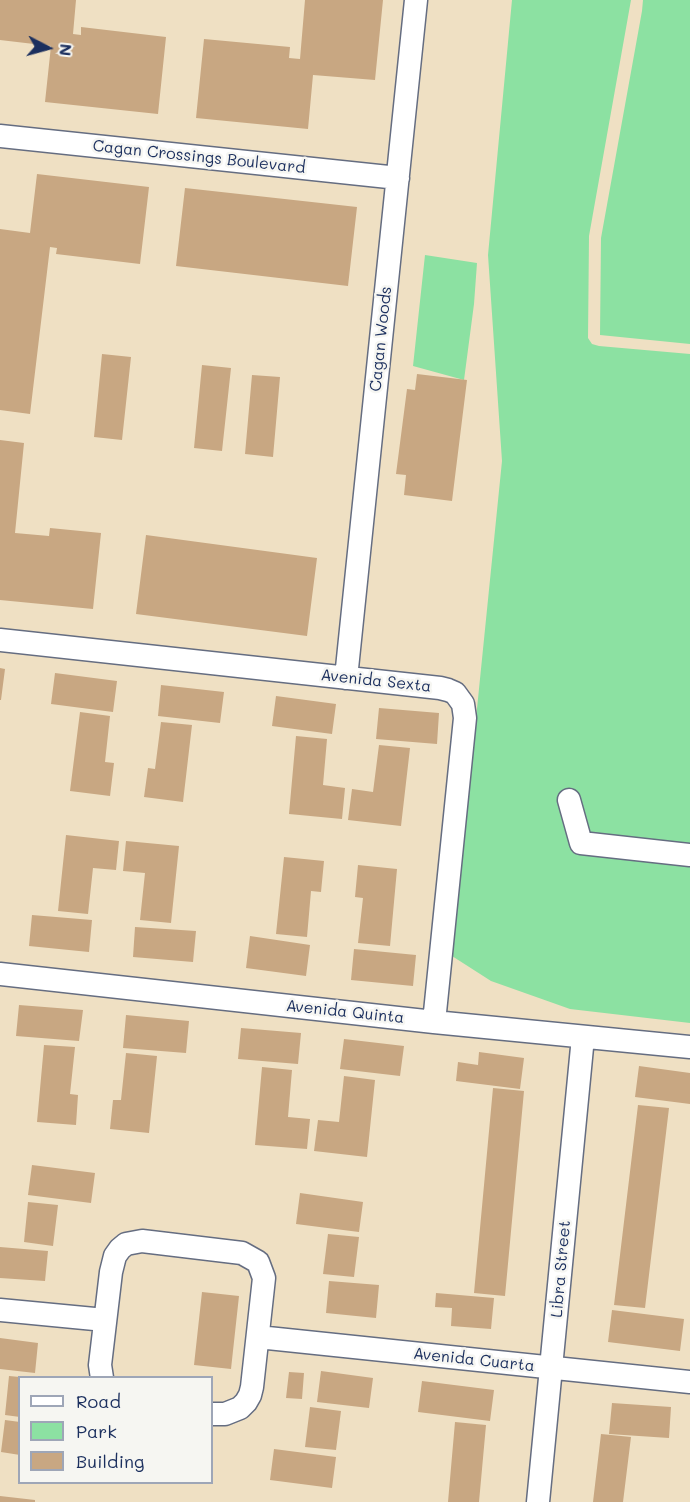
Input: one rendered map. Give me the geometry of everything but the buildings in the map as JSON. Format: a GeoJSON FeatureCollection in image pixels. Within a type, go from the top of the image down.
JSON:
{"type":"FeatureCollection","features":[{"type":"Feature","properties":{"kind":"street","name":"Cagan Woods"},"geometry":{"type":"LineString","coordinates":[[346,678],[416,0]]}},
{"type":"Feature","properties":{"kind":"street","name":"Cagan Crossings Boulevard"},"geometry":{"type":"LineString","coordinates":[[0,136],[398,178]]}},
{"type":"Feature","properties":{"kind":"street","name":"Avenida Sexta"},"geometry":{"type":"LineString","coordinates":[[0,640],[346,678],[448,690],[455,693],[463,704],[465,718],[434,1022]]}},
{"type":"Feature","properties":{"kind":"street"},"geometry":{"type":"LineString","coordinates":[[569,800],[581,843],[690,855]]}},
{"type":"Feature","properties":{"kind":"street","name":"Avenida Quinta"},"geometry":{"type":"LineString","coordinates":[[0,974],[434,1022],[690,1047]]}},
{"type":"Feature","properties":{"kind":"street","name":"Libra Street"},"geometry":{"type":"LineString","coordinates":[[538,1502],[583,1037]]}},
{"type":"Feature","properties":{"kind":"street"},"geometry":{"type":"LineString","coordinates":[[102,1376],[100,1365],[112,1264],[115,1256],[126,1244],[142,1241],[242,1252],[258,1262],[264,1278],[252,1387],[246,1402],[233,1412],[213,1414]]}},
{"type":"Feature","properties":{"kind":"street"},"geometry":{"type":"LineString","coordinates":[[0,1310],[105,1320]]}},
{"type":"Feature","properties":{"kind":"street","name":"Avenida Cuarta"},"geometry":{"type":"LineString","coordinates":[[258,1337],[690,1382]]}},
{"type":"Feature","properties":{"kind":"green space"},"geometry":{"type":"Polygon","coordinates":[[[512,0],[631,0],[589,236],[588,338],[592,344],[599,346],[690,354],[690,1023],[570,1009],[491,981],[452,956],[502,461],[488,255],[512,0]]]}},
{"type":"Feature","properties":{"kind":"green space"},"geometry":{"type":"Polygon","coordinates":[[[643,0],[690,0],[690,344],[600,335],[601,238],[643,0]]]}},
{"type":"Feature","properties":{"kind":"green space"},"geometry":{"type":"Polygon","coordinates":[[[425,255],[477,263],[464,380],[413,366],[425,255]]]}}]}
